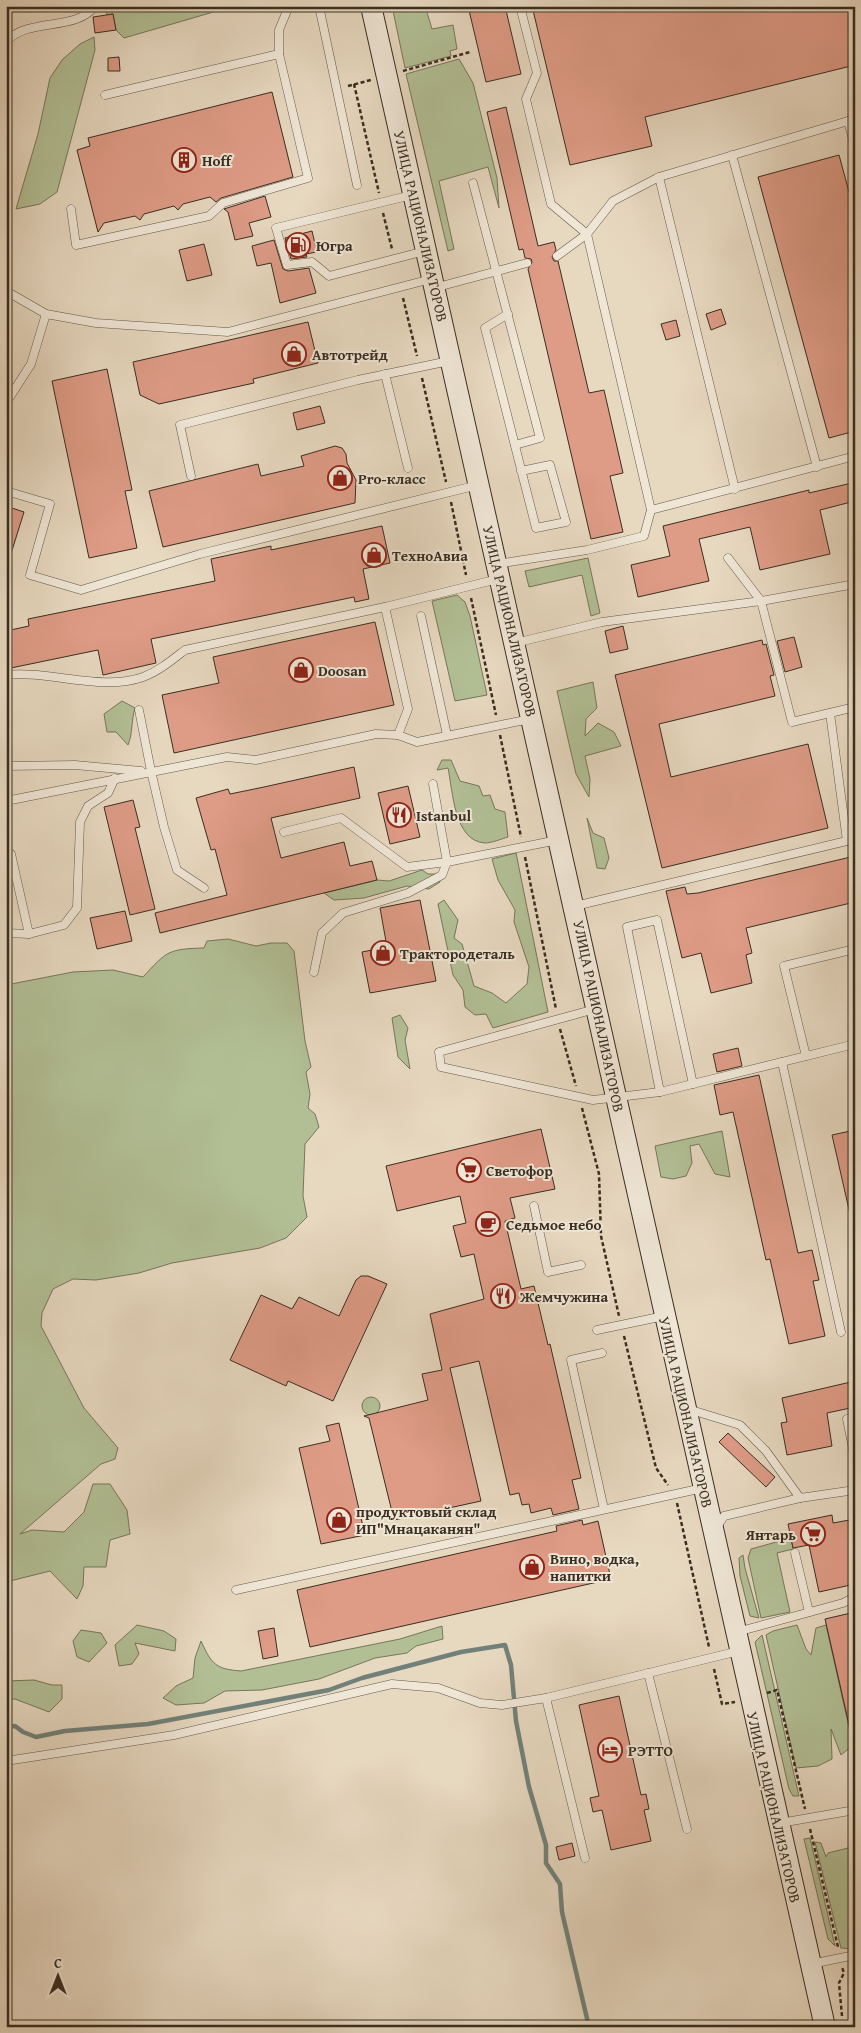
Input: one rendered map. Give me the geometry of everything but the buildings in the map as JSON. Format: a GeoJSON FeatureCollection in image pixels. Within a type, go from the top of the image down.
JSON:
{"type":"FeatureCollection","features":[{"type":"Feature","properties":{"kind":"main road","name":"УЛИЦА РАЦИОНАЛИЗАТОРОВ"},"geometry":{"type":"LineString","coordinates":[[371,6],[478,485],[560,840],[664,1316],[810,1965],[834,2024]]}},
{"type":"Feature","properties":{"kind":"lane"},"geometry":{"type":"LineString","coordinates":[[6,42],[35,27],[65,22],[89,14],[95,6]]}},
{"type":"Feature","properties":{"kind":"lane"},"geometry":{"type":"LineString","coordinates":[[71,209],[76,245],[209,216],[223,203],[308,178],[279,54],[279,30],[289,6]]}},
{"type":"Feature","properties":{"kind":"lane"},"geometry":{"type":"LineString","coordinates":[[319,6],[357,185]]}},
{"type":"Feature","properties":{"kind":"lane"},"geometry":{"type":"LineString","coordinates":[[6,675],[24,673],[107,682],[142,678],[161,668],[185,650],[385,607],[469,586],[499,572],[644,536],[651,510],[587,234],[551,204],[526,99],[537,74],[520,6]]}},
{"type":"Feature","properties":{"kind":"lane"},"geometry":{"type":"LineString","coordinates":[[106,95],[279,54]]}},
{"type":"Feature","properties":{"kind":"lane"},"geometry":{"type":"LineString","coordinates":[[557,256],[587,234],[612,201],[659,177],[851,120],[855,147]]}},
{"type":"Feature","properties":{"kind":"lane"},"geometry":{"type":"LineString","coordinates":[[732,155],[816,467]]}},
{"type":"Feature","properties":{"kind":"lane"},"geometry":{"type":"LineString","coordinates":[[659,177],[735,489]]}},
{"type":"Feature","properties":{"kind":"lane"},"geometry":{"type":"LineString","coordinates":[[473,183],[540,438],[515,446]]}},
{"type":"Feature","properties":{"kind":"lane"},"geometry":{"type":"LineString","coordinates":[[414,195],[276,228],[287,265],[312,262],[329,276],[426,251]]}},
{"type":"Feature","properties":{"kind":"lane"},"geometry":{"type":"LineString","coordinates":[[6,291],[46,314],[96,324],[228,332],[400,287],[433,284],[527,263]]}},
{"type":"Feature","properties":{"kind":"lane"},"geometry":{"type":"LineString","coordinates":[[6,403],[31,364],[46,314]]}},
{"type":"Feature","properties":{"kind":"lane"},"geometry":{"type":"LineString","coordinates":[[508,314],[485,328],[536,528],[566,522],[550,465],[522,471]]}},
{"type":"Feature","properties":{"kind":"lane"},"geometry":{"type":"LineString","coordinates":[[191,476],[180,425],[385,374],[451,361]]}},
{"type":"Feature","properties":{"kind":"lane"},"geometry":{"type":"LineString","coordinates":[[385,374],[408,468]]}},
{"type":"Feature","properties":{"kind":"lane"},"geometry":{"type":"LineString","coordinates":[[651,510],[855,456]]}},
{"type":"Feature","properties":{"kind":"lane"},"geometry":{"type":"LineString","coordinates":[[6,491],[50,504],[30,575],[81,590],[200,554],[478,485]]}},
{"type":"Feature","properties":{"kind":"lane"},"geometry":{"type":"LineString","coordinates":[[728,558],[762,601],[792,722],[855,707]]}},
{"type":"Feature","properties":{"kind":"lane"},"geometry":{"type":"LineString","coordinates":[[515,642],[602,622],[762,601],[855,584]]}},
{"type":"Feature","properties":{"kind":"lane"},"geometry":{"type":"LineString","coordinates":[[385,607],[408,709],[398,735]]}},
{"type":"Feature","properties":{"kind":"lane"},"geometry":{"type":"LineString","coordinates":[[421,616],[447,735]]}},
{"type":"Feature","properties":{"kind":"lane"},"geometry":{"type":"LineString","coordinates":[[139,710],[151,771],[177,870],[204,888]]}},
{"type":"Feature","properties":{"kind":"lane"},"geometry":{"type":"LineString","coordinates":[[574,906],[851,840],[830,713]]}},
{"type":"Feature","properties":{"kind":"lane"},"geometry":{"type":"LineString","coordinates":[[6,801],[227,757],[256,760],[376,734],[398,735],[417,742],[532,719]]}},
{"type":"Feature","properties":{"kind":"lane"},"geometry":{"type":"LineString","coordinates":[[6,766],[75,765],[151,771]]}},
{"type":"Feature","properties":{"kind":"lane"},"geometry":{"type":"LineString","coordinates":[[6,934],[30,934],[64,925],[76,908],[80,822],[88,806],[108,793],[115,778]]}},
{"type":"Feature","properties":{"kind":"lane"},"geometry":{"type":"LineString","coordinates":[[314,972],[322,933],[343,913],[408,893],[442,875],[447,862],[433,784]]}},
{"type":"Feature","properties":{"kind":"lane"},"geometry":{"type":"LineString","coordinates":[[284,832],[342,818],[406,867],[447,862],[560,840]]}},
{"type":"Feature","properties":{"kind":"lane"},"geometry":{"type":"LineString","coordinates":[[6,849],[11,854],[30,934]]}},
{"type":"Feature","properties":{"kind":"lane"},"geometry":{"type":"LineString","coordinates":[[660,1092],[626,927],[657,920],[693,1084]]}},
{"type":"Feature","properties":{"kind":"lane"},"geometry":{"type":"LineString","coordinates":[[806,1056],[784,966],[855,949]]}},
{"type":"Feature","properties":{"kind":"lane"},"geometry":{"type":"LineString","coordinates":[[597,1009],[439,1052],[441,1067],[561,1095],[593,1100],[660,1092],[855,1044]]}},
{"type":"Feature","properties":{"kind":"lane"},"geometry":{"type":"LineString","coordinates":[[782,1062],[841,1332]]}},
{"type":"Feature","properties":{"kind":"lane"},"geometry":{"type":"LineString","coordinates":[[534,1206],[548,1272],[581,1265]]}},
{"type":"Feature","properties":{"kind":"lane"},"geometry":{"type":"LineString","coordinates":[[596,1330],[664,1316]]}},
{"type":"Feature","properties":{"kind":"lane"},"geometry":{"type":"LineString","coordinates":[[602,1353],[570,1360],[604,1509]]}},
{"type":"Feature","properties":{"kind":"lane"},"geometry":{"type":"LineString","coordinates":[[686,1408],[740,1425],[766,1451],[800,1498]]}},
{"type":"Feature","properties":{"kind":"lane"},"geometry":{"type":"LineString","coordinates":[[855,1417],[847,1419],[855,1459]]}},
{"type":"Feature","properties":{"kind":"lane"},"geometry":{"type":"LineString","coordinates":[[236,1590],[703,1488]]}},
{"type":"Feature","properties":{"kind":"lane"},"geometry":{"type":"LineString","coordinates":[[713,1532],[724,1516],[800,1498],[855,1490]]}},
{"type":"Feature","properties":{"kind":"lane"},"geometry":{"type":"LineString","coordinates":[[795,1553],[809,1612]]}},
{"type":"Feature","properties":{"kind":"lane"},"geometry":{"type":"LineString","coordinates":[[6,1761],[174,1735],[392,1684],[438,1688],[480,1703],[502,1705],[546,1698],[712,1656],[737,1642],[809,1612],[855,1597]]}},
{"type":"Feature","properties":{"kind":"lane"},"geometry":{"type":"LineString","coordinates":[[648,1673],[686,1829]]}},
{"type":"Feature","properties":{"kind":"lane"},"geometry":{"type":"LineString","coordinates":[[546,1698],[585,1858]]}},
{"type":"Feature","properties":{"kind":"lane"},"geometry":{"type":"LineString","coordinates":[[778,1824],[855,1810]]}},
{"type":"Feature","properties":{"kind":"lane"},"geometry":{"type":"LineString","coordinates":[[810,1965],[855,1955]]}},
{"type":"Feature","properties":{"kind":"path"},"geometry":{"type":"LineString","coordinates":[[354,84],[394,259]]}},
{"type":"Feature","properties":{"kind":"path"},"geometry":{"type":"LineString","coordinates":[[400,287],[449,493],[558,1019],[599,1174],[601,1236],[656,1468],[674,1494],[722,1704],[777,1690],[844,1973],[839,1983],[834,2024]]}},
{"type":"Feature","properties":{"kind":"green space"},"geometry":{"type":"Polygon","coordinates":[[[105,6],[234,6],[124,38],[116,30],[113,14],[107,15],[105,6]]]}},
{"type":"Feature","properties":{"kind":"green space"},"geometry":{"type":"Polygon","coordinates":[[[392,6],[425,6],[432,29],[453,25],[457,49],[450,51],[451,56],[405,68],[392,6]]]}},
{"type":"Feature","properties":{"kind":"green space"},"geometry":{"type":"Polygon","coordinates":[[[94,37],[95,50],[57,192],[40,204],[16,209],[38,134],[50,78],[62,60],[80,44],[94,37]]]}},
{"type":"Feature","properties":{"kind":"green space"},"geometry":{"type":"Polygon","coordinates":[[[459,59],[473,83],[497,178],[499,208],[488,167],[439,181],[454,249],[448,251],[406,74],[459,59]]]}},
{"type":"Feature","properties":{"kind":"green space"},"geometry":{"type":"Polygon","coordinates":[[[588,558],[600,613],[591,616],[582,575],[529,587],[525,571],[588,558]]]}},
{"type":"Feature","properties":{"kind":"green space"},"geometry":{"type":"Polygon","coordinates":[[[457,595],[465,602],[470,616],[487,695],[455,701],[432,601],[457,595]]]}},
{"type":"Feature","properties":{"kind":"green space"},"geometry":{"type":"Polygon","coordinates":[[[593,682],[597,708],[586,719],[585,736],[598,723],[614,732],[621,746],[585,756],[590,779],[589,797],[576,774],[557,691],[593,682]]]}},
{"type":"Feature","properties":{"kind":"green space"},"geometry":{"type":"Polygon","coordinates":[[[122,701],[135,708],[128,745],[116,732],[107,732],[104,714],[122,701]]]}},
{"type":"Feature","properties":{"kind":"green space"},"geometry":{"type":"Polygon","coordinates":[[[442,760],[451,760],[460,781],[479,786],[483,796],[490,795],[495,809],[505,812],[508,837],[485,843],[475,840],[467,834],[457,814],[448,768],[437,770],[442,760]]]}},
{"type":"Feature","properties":{"kind":"green space"},"geometry":{"type":"Polygon","coordinates":[[[587,818],[593,833],[604,838],[609,858],[605,869],[597,868],[587,818]]]}},
{"type":"Feature","properties":{"kind":"green space"},"geometry":{"type":"Polygon","coordinates":[[[516,853],[548,1012],[493,1028],[486,1014],[475,1015],[465,1007],[463,990],[453,975],[438,904],[444,900],[458,920],[454,938],[462,944],[474,986],[492,993],[506,1003],[527,984],[529,967],[514,922],[515,910],[498,880],[492,859],[516,853]]]}},
{"type":"Feature","properties":{"kind":"green space"},"geometry":{"type":"Polygon","coordinates":[[[422,870],[428,874],[438,874],[440,882],[429,889],[407,886],[364,898],[334,900],[324,893],[377,880],[389,881],[422,870]]]}},
{"type":"Feature","properties":{"kind":"green space"},"geometry":{"type":"Polygon","coordinates":[[[228,939],[256,946],[271,943],[287,943],[294,951],[305,1041],[311,1067],[306,1072],[310,1094],[308,1108],[315,1114],[319,1127],[305,1144],[303,1196],[307,1217],[286,1238],[260,1248],[172,1263],[139,1273],[96,1280],[73,1279],[53,1289],[42,1313],[41,1326],[84,1408],[118,1448],[115,1459],[101,1464],[20,1534],[32,1530],[64,1532],[84,1512],[93,1484],[110,1484],[127,1510],[130,1534],[110,1540],[106,1567],[84,1567],[83,1586],[77,1599],[50,1571],[6,1582],[6,985],[73,972],[113,970],[143,977],[169,953],[183,949],[204,948],[207,941],[228,939]]]}},
{"type":"Feature","properties":{"kind":"green space"},"geometry":{"type":"Polygon","coordinates":[[[400,1015],[408,1028],[405,1040],[410,1069],[398,1057],[392,1018],[400,1015]]]}},
{"type":"Feature","properties":{"kind":"green space"},"geometry":{"type":"Polygon","coordinates":[[[722,1131],[730,1177],[715,1174],[699,1144],[690,1146],[692,1163],[686,1176],[673,1179],[661,1177],[655,1146],[722,1131]]]}},
{"type":"Feature","properties":{"kind":"green space"},"geometry":{"type":"Polygon","coordinates":[[[371,1397],[377,1400],[380,1406],[377,1412],[371,1415],[365,1412],[362,1406],[365,1400],[371,1397]]]}},
{"type":"Feature","properties":{"kind":"green space"},"geometry":{"type":"Polygon","coordinates":[[[791,1538],[793,1549],[777,1553],[790,1612],[761,1618],[748,1558],[751,1549],[791,1538]]]}},
{"type":"Feature","properties":{"kind":"green space"},"geometry":{"type":"Polygon","coordinates":[[[743,1555],[759,1618],[750,1616],[740,1576],[739,1558],[743,1555]]]}},
{"type":"Feature","properties":{"kind":"green space"},"geometry":{"type":"Polygon","coordinates":[[[137,1625],[164,1631],[176,1639],[175,1651],[135,1643],[139,1654],[132,1664],[119,1666],[115,1645],[137,1625]]]}},
{"type":"Feature","properties":{"kind":"green space"},"geometry":{"type":"Polygon","coordinates":[[[797,1625],[806,1649],[811,1655],[816,1628],[826,1625],[853,1745],[841,1755],[831,1729],[832,1759],[818,1766],[796,1768],[766,1635],[773,1631],[797,1625]]]}},
{"type":"Feature","properties":{"kind":"green space"},"geometry":{"type":"Polygon","coordinates":[[[442,1626],[443,1639],[416,1646],[407,1653],[375,1658],[319,1679],[262,1690],[225,1691],[204,1703],[176,1705],[163,1698],[176,1686],[193,1678],[195,1658],[201,1641],[208,1656],[220,1667],[241,1671],[400,1639],[442,1626]]]}},
{"type":"Feature","properties":{"kind":"green space"},"geometry":{"type":"Polygon","coordinates":[[[81,1630],[101,1633],[107,1643],[89,1662],[77,1657],[73,1641],[81,1630]]]}},
{"type":"Feature","properties":{"kind":"green space"},"geometry":{"type":"Polygon","coordinates":[[[762,1635],[799,1796],[793,1796],[789,1789],[755,1642],[762,1635]]]}},
{"type":"Feature","properties":{"kind":"green space"},"geometry":{"type":"Polygon","coordinates":[[[34,1680],[52,1685],[62,1685],[62,1699],[49,1712],[15,1699],[6,1700],[6,1681],[34,1680]]]}},
{"type":"Feature","properties":{"kind":"green space"},"geometry":{"type":"Polygon","coordinates":[[[810,1838],[835,1946],[828,1939],[804,1839],[810,1838]]]}},
{"type":"Feature","properties":{"kind":"green space"},"geometry":{"type":"Polygon","coordinates":[[[815,1842],[821,1843],[826,1857],[828,1853],[852,1847],[855,1861],[855,1909],[852,1911],[855,1927],[855,1949],[841,1948],[815,1842]]]}},
{"type":"Feature","properties":{"kind":"waterway"},"geometry":{"type":"LineString","coordinates":[[6,1727],[15,1726],[23,1732],[36,1737],[65,1731],[148,1724],[329,1690],[362,1678],[461,1652],[505,1645],[511,1665],[516,1721],[529,1787],[546,1845],[546,1863],[560,1884],[562,1912],[589,2027]]}},
{"type":"Feature","properties":{"kind":"place","name":"Hoff"},"geometry":{"type":"Point","coordinates":[184,160]}},
{"type":"Feature","properties":{"kind":"place","name":"Югра"},"geometry":{"type":"Point","coordinates":[298,245]}},
{"type":"Feature","properties":{"kind":"place","name":"Автотрейд"},"geometry":{"type":"Point","coordinates":[294,354]}},
{"type":"Feature","properties":{"kind":"place","name":"Pro-класс"},"geometry":{"type":"Point","coordinates":[340,478]}},
{"type":"Feature","properties":{"kind":"place","name":"ТехноАвиа"},"geometry":{"type":"Point","coordinates":[374,555]}},
{"type":"Feature","properties":{"kind":"place","name":"Doosan"},"geometry":{"type":"Point","coordinates":[301,670]}},
{"type":"Feature","properties":{"kind":"place","name":"Istanbul"},"geometry":{"type":"Point","coordinates":[399,815]}},
{"type":"Feature","properties":{"kind":"place","name":"Трактородеталь"},"geometry":{"type":"Point","coordinates":[383,953]}},
{"type":"Feature","properties":{"kind":"place","name":"Светофор"},"geometry":{"type":"Point","coordinates":[469,1170]}},
{"type":"Feature","properties":{"kind":"place","name":"Седьмое небо"},"geometry":{"type":"Point","coordinates":[488,1224]}},
{"type":"Feature","properties":{"kind":"place","name":"Жемчужина"},"geometry":{"type":"Point","coordinates":[503,1296]}},
{"type":"Feature","properties":{"kind":"place","name":"продуктовый склад ИП\"Мнацаканян\""},"geometry":{"type":"Point","coordinates":[339,1520]}},
{"type":"Feature","properties":{"kind":"place","name":"Янтарь"},"geometry":{"type":"Point","coordinates":[813,1534]}},
{"type":"Feature","properties":{"kind":"place","name":"Вино, водка, напитки"},"geometry":{"type":"Point","coordinates":[532,1567]}},
{"type":"Feature","properties":{"kind":"place","name":"РЭТТО"},"geometry":{"type":"Point","coordinates":[610,1750]}}]}
